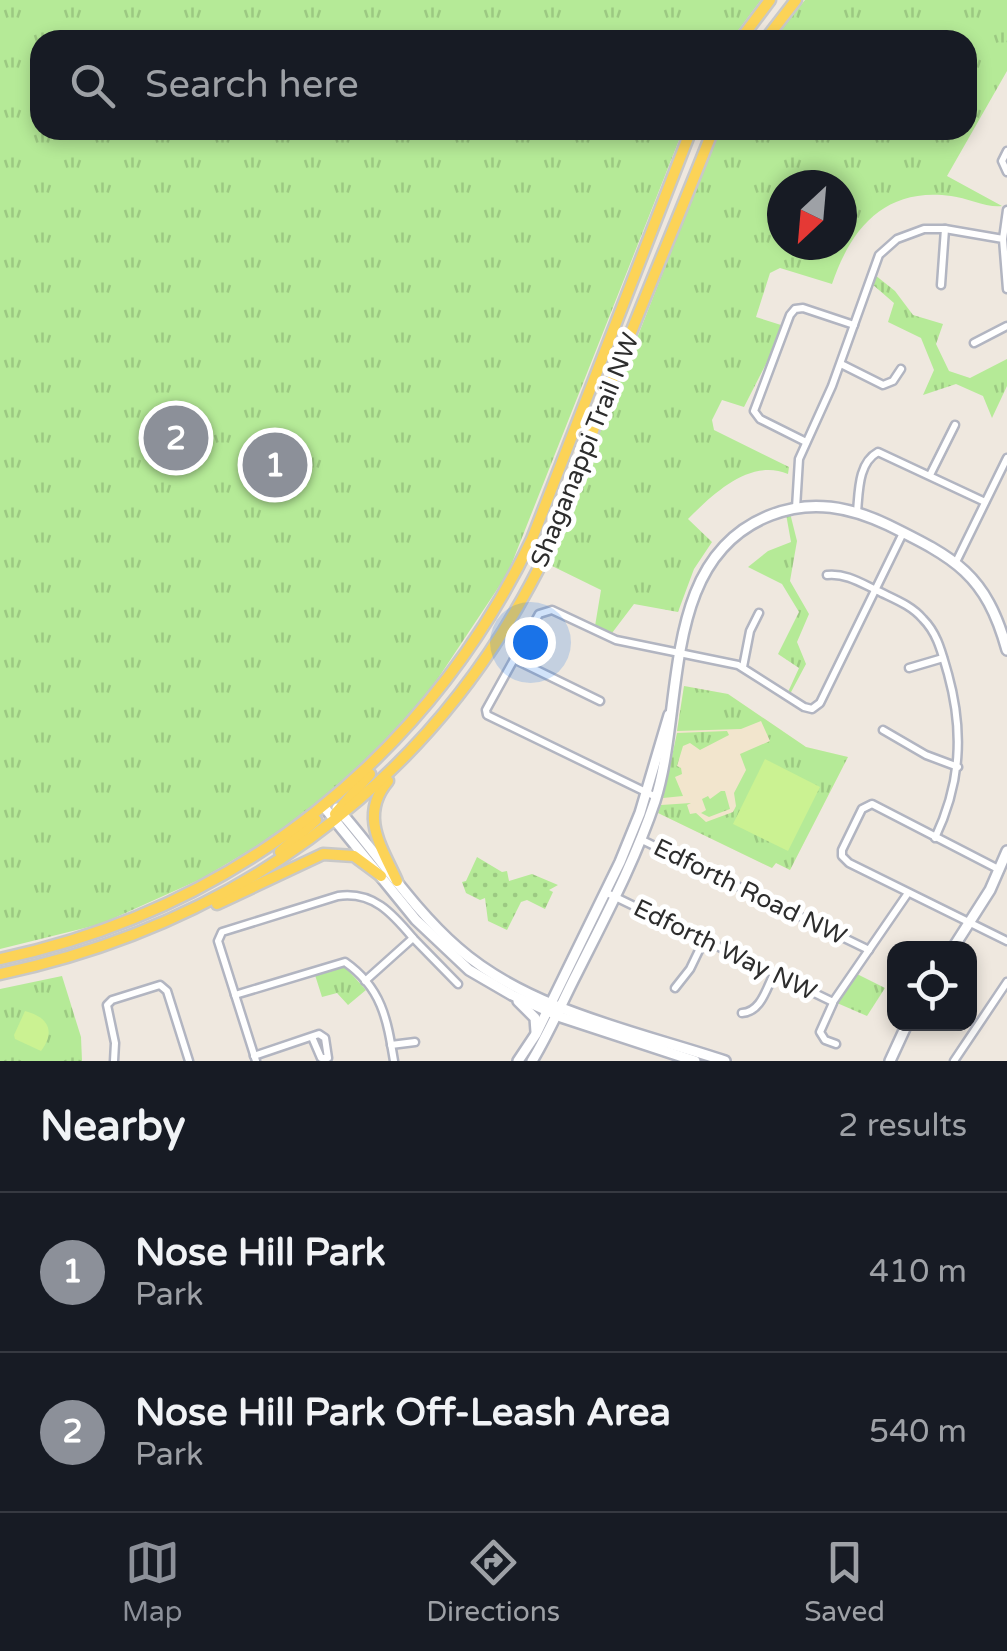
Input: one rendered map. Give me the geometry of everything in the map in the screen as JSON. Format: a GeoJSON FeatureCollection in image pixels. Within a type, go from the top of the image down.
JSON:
{"type":"FeatureCollection","features":[{"type":"Feature","properties":{"kind":"main road"},"geometry":{"type":"LineString","coordinates":[[748,30],[770,0]]}},
{"type":"Feature","properties":{"kind":"main road"},"geometry":{"type":"LineString","coordinates":[[772,30],[796,0]]}},
{"type":"Feature","properties":{"kind":"main road","name":"Shaganappi Trail NW"},"geometry":{"type":"LineString","coordinates":[[0,974],[134,937],[192,911],[256,874],[333,810],[386,756],[478,638],[520,566],[687,140]]}},
{"type":"Feature","properties":{"kind":"main road","name":"Shaganappi Trail NW"},"geometry":{"type":"LineString","coordinates":[[0,959],[88,936],[172,902],[372,788],[421,739],[498,640],[550,545],[709,140]]}},
{"type":"Feature","properties":{"kind":"main road"},"geometry":{"type":"LineString","coordinates":[[397,880],[375,833],[372,810],[383,787],[421,739]]}},
{"type":"Feature","properties":{"kind":"main road"},"geometry":{"type":"LineString","coordinates":[[192,911],[212,906],[323,854],[354,856],[382,876]]}},
{"type":"Feature","properties":{"kind":"street"},"geometry":{"type":"LineString","coordinates":[[1007,150],[1002,161],[1007,172]]}},
{"type":"Feature","properties":{"kind":"street"},"geometry":{"type":"LineString","coordinates":[[1007,210],[1003,239],[1007,289]]}},
{"type":"Feature","properties":{"kind":"street"},"geometry":{"type":"LineString","coordinates":[[796,508],[796,466],[841,364],[879,256],[905,234],[931,228],[1003,239]]}},
{"type":"Feature","properties":{"kind":"street"},"geometry":{"type":"LineString","coordinates":[[940,285],[945,229]]}},
{"type":"Feature","properties":{"kind":"street"},"geometry":{"type":"LineString","coordinates":[[806,442],[760,419],[754,410],[790,316],[803,308],[854,325]]}},
{"type":"Feature","properties":{"kind":"street"},"geometry":{"type":"LineString","coordinates":[[974,343],[1007,326]]}},
{"type":"Feature","properties":{"kind":"street"},"geometry":{"type":"LineString","coordinates":[[841,364],[884,384],[893,382],[901,370]]}},
{"type":"Feature","properties":{"kind":"street"},"geometry":{"type":"LineString","coordinates":[[930,475],[955,425]]}},
{"type":"Feature","properties":{"kind":"street"},"geometry":{"type":"LineString","coordinates":[[857,512],[862,474],[873,454],[884,452],[985,502]]}},
{"type":"Feature","properties":{"kind":"street"},"geometry":{"type":"LineString","coordinates":[[956,562],[1007,458]]}},
{"type":"Feature","properties":{"kind":"street"},"geometry":{"type":"LineString","coordinates":[[518,1061],[571,985],[636,837],[670,732],[692,600],[715,556],[750,525],[796,508],[827,506],[857,512],[903,533],[956,562],[985,594],[1007,650]]}},
{"type":"Feature","properties":{"kind":"street"},"geometry":{"type":"LineString","coordinates":[[651,795],[486,715],[539,614],[548,609],[616,640],[743,667],[804,708],[812,709],[820,704],[903,533]]}},
{"type":"Feature","properties":{"kind":"street"},"geometry":{"type":"LineString","coordinates":[[828,575],[848,577],[922,616],[936,637],[958,718],[958,767],[952,796],[935,838]]}},
{"type":"Feature","properties":{"kind":"street"},"geometry":{"type":"LineString","coordinates":[[743,667],[750,631],[759,613]]}},
{"type":"Feature","properties":{"kind":"street"},"geometry":{"type":"LineString","coordinates":[[834,644],[846,650]]}},
{"type":"Feature","properties":{"kind":"street"},"geometry":{"type":"LineString","coordinates":[[908,668],[944,658]]}},
{"type":"Feature","properties":{"kind":"street"},"geometry":{"type":"LineString","coordinates":[[514,660],[600,701]]}},
{"type":"Feature","properties":{"kind":"street"},"geometry":{"type":"LineString","coordinates":[[883,730],[926,755],[958,767]]}},
{"type":"Feature","properties":{"kind":"street"},"geometry":{"type":"LineString","coordinates":[[1000,870],[872,804],[862,809],[842,848],[846,861],[1007,941]]}},
{"type":"Feature","properties":{"kind":"street"},"geometry":{"type":"LineString","coordinates":[[333,810],[416,920],[453,958],[512,995],[535,1018],[536,1034]]}},
{"type":"Feature","properties":{"kind":"street"},"geometry":{"type":"LineString","coordinates":[[333,810],[460,950],[507,982],[554,1009],[593,1017],[725,1061]]}},
{"type":"Feature","properties":{"kind":"street","name":"Edforth Road NW"},"geometry":{"type":"LineString","coordinates":[[636,837],[869,950]]}},
{"type":"Feature","properties":{"kind":"street"},"geometry":{"type":"LineString","coordinates":[[958,941],[1000,870],[1007,850]]}},
{"type":"Feature","properties":{"kind":"street","name":"Edforth Way NW"},"geometry":{"type":"LineString","coordinates":[[610,894],[833,1002],[908,893]]}},
{"type":"Feature","properties":{"kind":"street"},"geometry":{"type":"LineString","coordinates":[[312,1037],[255,1058],[218,941],[222,932],[352,894],[380,903],[458,984]]}},
{"type":"Feature","properties":{"kind":"street"},"geometry":{"type":"LineString","coordinates":[[532,1061],[610,894]]}},
{"type":"Feature","properties":{"kind":"street"},"geometry":{"type":"LineString","coordinates":[[365,981],[412,938]]}},
{"type":"Feature","properties":{"kind":"street"},"geometry":{"type":"LineString","coordinates":[[675,988],[690,969],[704,940]]}},
{"type":"Feature","properties":{"kind":"street"},"geometry":{"type":"LineString","coordinates":[[235,995],[342,961],[365,981],[385,1012],[394,1061]]}},
{"type":"Feature","properties":{"kind":"street"},"geometry":{"type":"LineString","coordinates":[[742,1013],[758,1007],[774,974]]}},
{"type":"Feature","properties":{"kind":"street"},"geometry":{"type":"LineString","coordinates":[[954,1061],[1007,982]]}},
{"type":"Feature","properties":{"kind":"street"},"geometry":{"type":"LineString","coordinates":[[571,985],[573,1002],[593,1017]]}},
{"type":"Feature","properties":{"kind":"street"},"geometry":{"type":"LineString","coordinates":[[114,1061],[107,1005],[112,1000],[160,986],[167,991],[189,1061]]}},
{"type":"Feature","properties":{"kind":"street"},"geometry":{"type":"LineString","coordinates":[[512,995],[695,1061]]}},
{"type":"Feature","properties":{"kind":"street"},"geometry":{"type":"LineString","coordinates":[[833,1002],[820,1032],[836,1044]]}},
{"type":"Feature","properties":{"kind":"street"},"geometry":{"type":"LineString","coordinates":[[890,1061],[903,1031]]}},
{"type":"Feature","properties":{"kind":"street"},"geometry":{"type":"LineString","coordinates":[[391,1045],[415,1042]]}},
{"type":"Feature","properties":{"kind":"shaded area"},"geometry":{"type":"Polygon","coordinates":[[[684,686],[728,694],[806,747],[848,757],[790,870],[776,863],[772,868],[658,813],[671,770],[684,686]]]}},
{"type":"Feature","properties":{"kind":"green space"},"geometry":{"type":"Polygon","coordinates":[[[0,0],[761,0],[738,30],[30,30],[30,140],[679,140],[508,573],[423,701],[390,739],[323,800],[267,840],[201,879],[101,924],[0,949],[0,0]]]}},
{"type":"Feature","properties":{"kind":"green space"},"geometry":{"type":"Polygon","coordinates":[[[805,0],[1007,0],[1007,71],[977,124],[977,30],[781,30],[805,0]]]}},
{"type":"Feature","properties":{"kind":"green space"},"geometry":{"type":"Polygon","coordinates":[[[715,140],[968,140],[947,176],[1002,206],[951,196],[907,198],[889,205],[857,234],[857,170],[767,170],[767,260],[842,260],[832,284],[780,268],[770,273],[756,317],[781,325],[768,360],[744,407],[722,400],[712,420],[714,430],[789,467],[788,474],[774,470],[746,475],[709,499],[688,519],[712,542],[694,569],[678,612],[634,604],[612,633],[595,626],[601,590],[548,564],[715,140]]]}},
{"type":"Feature","properties":{"kind":"green space"},"geometry":{"type":"Polygon","coordinates":[[[875,275],[895,291],[913,315],[943,324],[936,344],[949,371],[970,378],[1007,359],[1007,386],[992,418],[983,396],[956,384],[923,395],[934,370],[921,338],[888,322],[894,303],[872,284],[875,275]]]}},
{"type":"Feature","properties":{"kind":"green space"},"geometry":{"type":"Polygon","coordinates":[[[790,513],[797,541],[790,581],[809,614],[797,642],[806,664],[790,694],[799,668],[778,654],[799,612],[782,584],[748,567],[768,551],[791,542],[786,514],[790,513]]]}},
{"type":"Feature","properties":{"kind":"green space"},"geometry":{"type":"Polygon","coordinates":[[[684,686],[728,694],[806,747],[848,757],[790,870],[776,863],[772,868],[658,813],[661,805],[691,803],[687,805],[690,814],[696,813],[706,822],[733,812],[734,793],[746,770],[740,754],[770,741],[761,721],[741,729],[677,731],[684,686]]]}},
{"type":"Feature","properties":{"kind":"green space"},"geometry":{"type":"Polygon","coordinates":[[[727,731],[729,735],[700,750],[690,743],[683,746],[677,766],[682,774],[675,777],[683,796],[663,798],[677,733],[727,731]]]}},
{"type":"Feature","properties":{"kind":"green space"},"geometry":{"type":"Polygon","coordinates":[[[765,759],[820,787],[788,851],[733,824],[765,759]]]}},
{"type":"Feature","properties":{"kind":"green space"},"geometry":{"type":"Polygon","coordinates":[[[725,791],[730,809],[709,817],[701,813],[706,810],[702,799],[710,799],[725,791]]]}},
{"type":"Feature","properties":{"kind":"green space"},"geometry":{"type":"Polygon","coordinates":[[[477,857],[502,872],[507,871],[509,881],[532,874],[558,885],[549,890],[553,892],[545,909],[527,900],[521,902],[507,930],[488,921],[485,898],[480,900],[466,893],[462,882],[477,857]]]}},
{"type":"Feature","properties":{"kind":"green space"},"geometry":{"type":"Polygon","coordinates":[[[341,966],[366,990],[348,1005],[337,993],[322,997],[315,975],[341,966]]]}},
{"type":"Feature","properties":{"kind":"green space"},"geometry":{"type":"Polygon","coordinates":[[[857,974],[885,988],[867,1016],[837,1003],[857,974]]]}},
{"type":"Feature","properties":{"kind":"green space"},"geometry":{"type":"Polygon","coordinates":[[[62,976],[81,1037],[82,1061],[0,1061],[0,989],[62,976]]]}},
{"type":"Feature","properties":{"kind":"green space"},"geometry":{"type":"Polygon","coordinates":[[[25,1011],[44,1021],[49,1031],[41,1051],[15,1039],[25,1011]]]}},
{"type":"Feature","properties":{"kind":"place","name":"Nose Hill Park Off-Leash Area"},"geometry":{"type":"Point","coordinates":[176,438]}},
{"type":"Feature","properties":{"kind":"place","name":"Nose Hill Park"},"geometry":{"type":"Point","coordinates":[275,465]}}]}
